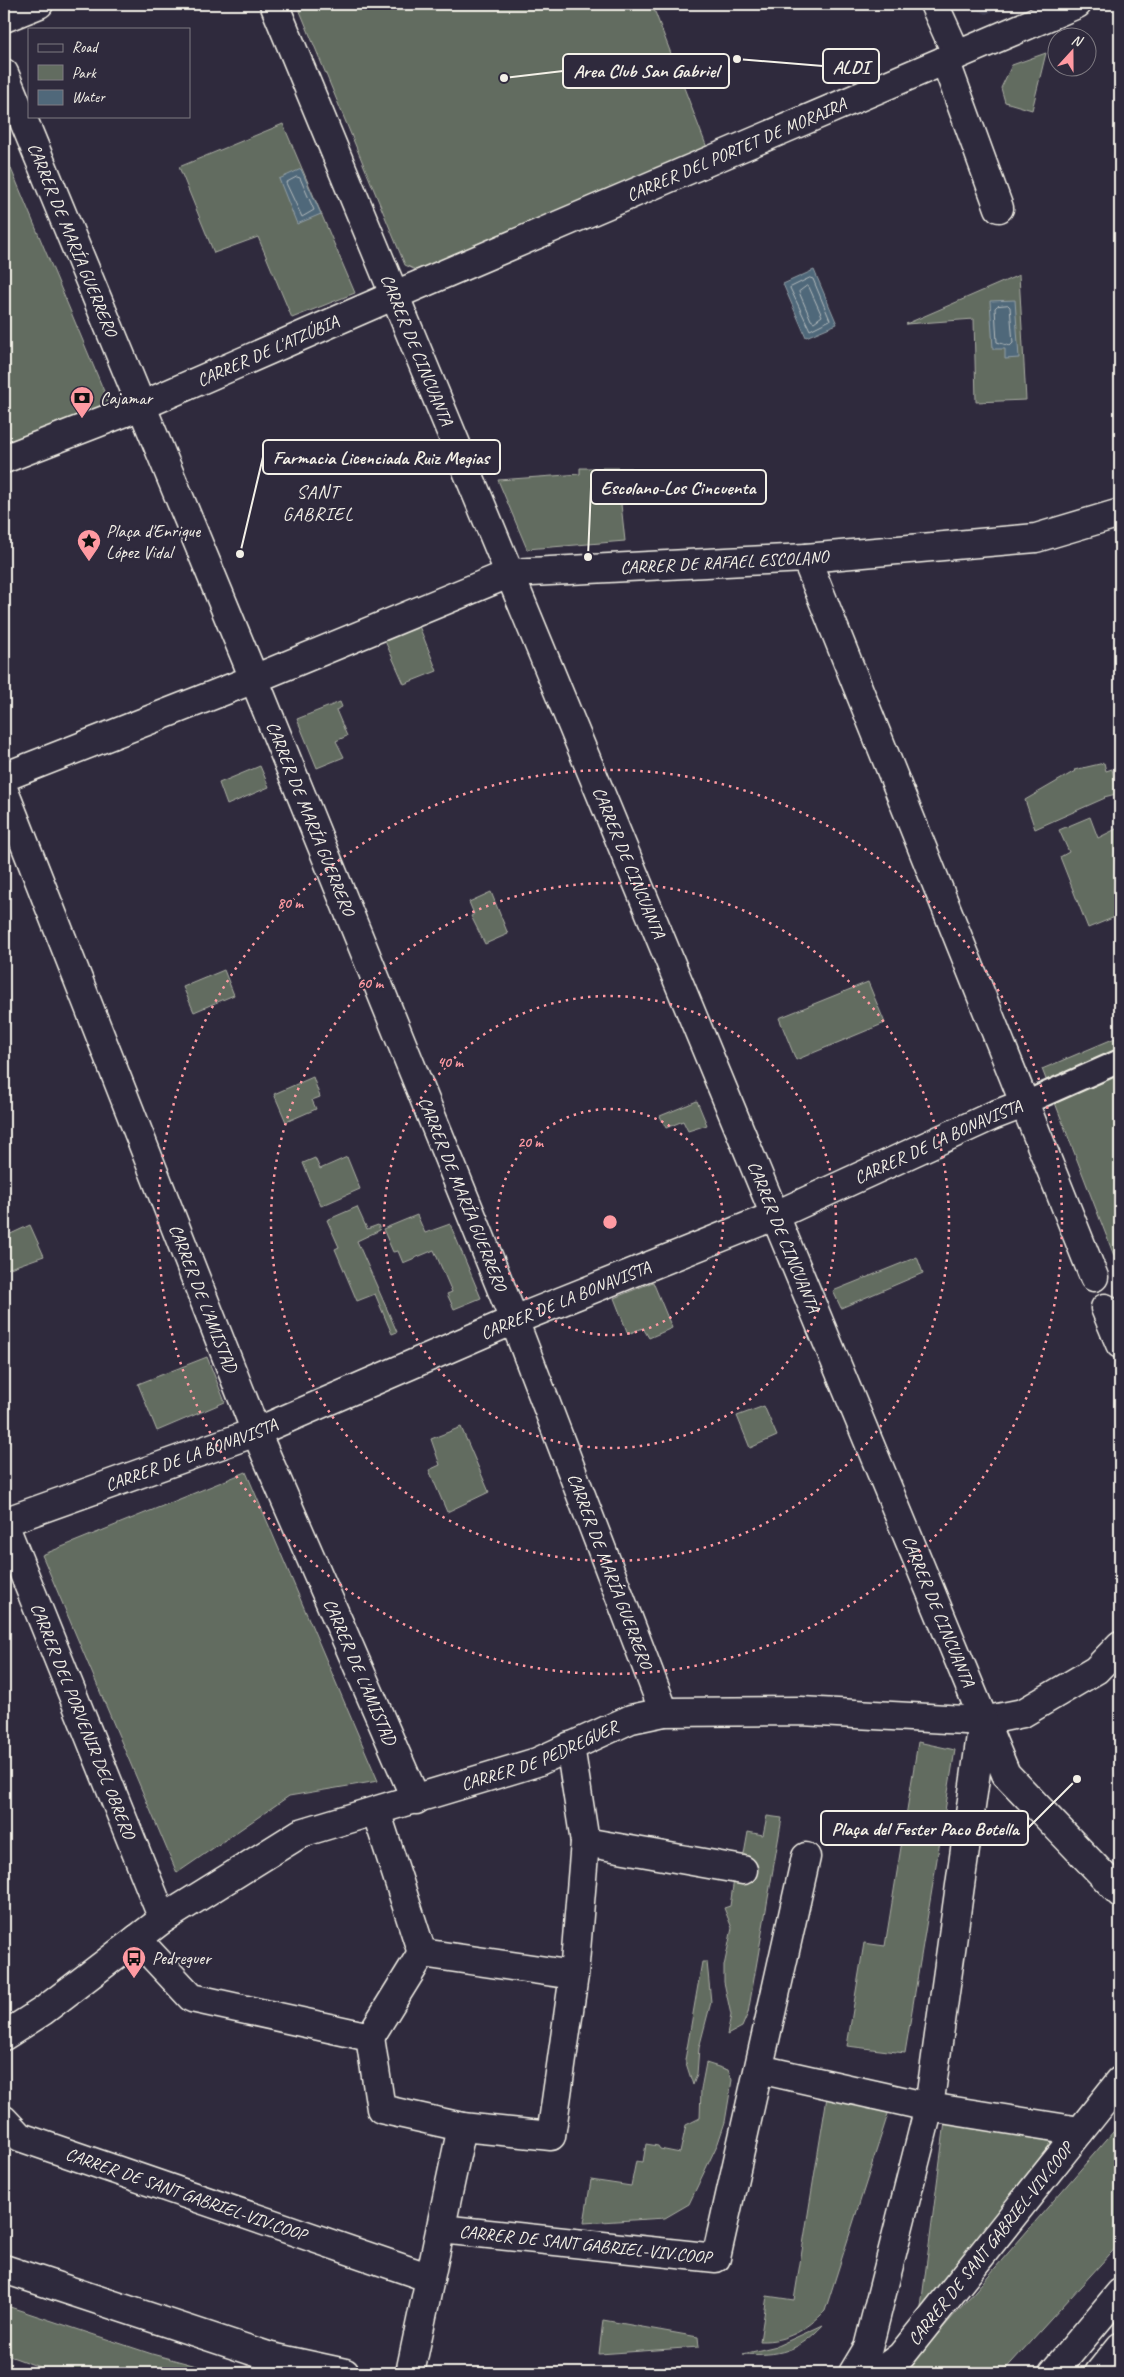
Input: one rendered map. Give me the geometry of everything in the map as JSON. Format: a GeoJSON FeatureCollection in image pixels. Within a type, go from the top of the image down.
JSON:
{"type":"FeatureCollection","features":[{"type":"Feature","properties":{"kind":"street"},"geometry":{"type":"LineString","coordinates":[[4,18],[39,4]]}},
{"type":"Feature","properties":{"kind":"street","name":"CARRER DE CINCUANTA"},"geometry":{"type":"LineString","coordinates":[[274,4],[983,1720]]}},
{"type":"Feature","properties":{"kind":"street"},"geometry":{"type":"LineString","coordinates":[[934,4],[999,208]]}},
{"type":"Feature","properties":{"kind":"street","name":"CARRER DEL PORTET DE MORAIRA"},"geometry":{"type":"LineString","coordinates":[[394,295],[1076,4]]}},
{"type":"Feature","properties":{"kind":"street","name":"CARRER DE MARÍA GUERRERO"},"geometry":{"type":"LineString","coordinates":[[4,73],[141,406]]}},
{"type":"Feature","properties":{"kind":"street","name":"CARRER DE L'ATZÚBIA"},"geometry":{"type":"LineString","coordinates":[[141,406],[394,295]]}},
{"type":"Feature","properties":{"kind":"street"},"geometry":{"type":"LineString","coordinates":[[4,460],[141,406],[254,679],[4,777]]}},
{"type":"Feature","properties":{"kind":"street","name":"CARRER DE RAFAEL ESCOLANO"},"geometry":{"type":"LineString","coordinates":[[254,679],[510,573],[806,558],[1036,538],[1120,513]]}},
{"type":"Feature","properties":{"kind":"street"},"geometry":{"type":"LineString","coordinates":[[806,558],[1094,1277]]}},
{"type":"Feature","properties":{"kind":"street","name":"CARRER DE MARÍA GUERRERO"},"geometry":{"type":"LineString","coordinates":[[254,679],[514,1320],[664,1712]]}},
{"type":"Feature","properties":{"kind":"street","name":"CARRER DE L'AMISTAD"},"geometry":{"type":"LineString","coordinates":[[4,791],[256,1432],[416,1800]]}},
{"type":"Feature","properties":{"kind":"street","name":"CARRER DE LA BONAVISTA"},"geometry":{"type":"LineString","coordinates":[[4,1523],[256,1432],[514,1320],[774,1216],[992,1116],[1120,1062]]}},
{"type":"Feature","properties":{"kind":"street"},"geometry":{"type":"LineString","coordinates":[[1104,1308],[1120,1344]]}},
{"type":"Feature","properties":{"kind":"street","name":"CARRER DEL PORVENIR DEL OBRERO"},"geometry":{"type":"LineString","coordinates":[[4,1523],[162,1919]]}},
{"type":"Feature","properties":{"kind":"street","name":"CARRER DE PEDREGUER"},"geometry":{"type":"LineString","coordinates":[[4,2036],[43,2011],[162,1919],[301,1833],[416,1800],[536,1762],[631,1719],[664,1712],[801,1711],[983,1720],[1023,1713],[1096,1670],[1120,1645]]}},
{"type":"Feature","properties":{"kind":"street"},"geometry":{"type":"LineString","coordinates":[[1096,1670],[1120,1659]]}},
{"type":"Feature","properties":{"kind":"street"},"geometry":{"type":"LineString","coordinates":[[983,1720],[1006,1774],[1120,1893]]}},
{"type":"Feature","properties":{"kind":"street"},"geometry":{"type":"LineString","coordinates":[[854,2373],[868,2348],[929,2107],[983,1720]]}},
{"type":"Feature","properties":{"kind":"street"},"geometry":{"type":"LineString","coordinates":[[376,1811],[422,1953],[370,2037],[381,2109],[462,2127],[551,2136],[574,1975],[585,1842],[570,1746]]}},
{"type":"Feature","properties":{"kind":"street"},"geometry":{"type":"LineString","coordinates":[[585,1842],[743,1870]]}},
{"type":"Feature","properties":{"kind":"street","name":"CARRER DE SANT GABRIEL-VIV.COOP"},"geometry":{"type":"LineString","coordinates":[[441,2228],[716,2258],[806,1857]]}},
{"type":"Feature","properties":{"kind":"street"},"geometry":{"type":"LineString","coordinates":[[137,1939],[192,1998],[370,2037]]}},
{"type":"Feature","properties":{"kind":"street"},"geometry":{"type":"LineString","coordinates":[[422,1953],[574,1975]]}},
{"type":"Feature","properties":{"kind":"street","name":"CARRER DE SANT GABRIEL-VIV.COOP"},"geometry":{"type":"LineString","coordinates":[[759,2069],[929,2107],[1080,2131]]}},
{"type":"Feature","properties":{"kind":"street","name":"CARRER DE SANT GABRIEL-VIV.COOP"},"geometry":{"type":"LineString","coordinates":[[878,2373],[901,2356],[1120,2081]]}},
{"type":"Feature","properties":{"kind":"street","name":"CARRER DE SANT GABRIEL-VIV.COOP"},"geometry":{"type":"LineString","coordinates":[[4,2120],[20,2137],[430,2278]]}},
{"type":"Feature","properties":{"kind":"street","name":"CARRER DE SANT GABRIEL-VIV.COOP"},"geometry":{"type":"LineString","coordinates":[[410,2373],[462,2127]]}},
{"type":"Feature","properties":{"kind":"street"},"geometry":{"type":"LineString","coordinates":[[4,2269],[270,2358],[345,2373]]}},
{"type":"Feature","properties":{"kind":"street"},"geometry":{"type":"LineString","coordinates":[[1053,2373],[1120,2293]]}},
{"type":"Feature","properties":{"kind":"street"},"geometry":{"type":"LineString","coordinates":[[1099,2373],[1120,2347]]}},
{"type":"Feature","properties":{"kind":"shaded area"},"geometry":{"type":"Polygon","coordinates":[[[965,4],[1010,4],[986,14],[965,4]]]}},
{"type":"Feature","properties":{"kind":"green space"},"geometry":{"type":"Polygon","coordinates":[[[297,4],[652,4],[709,153],[425,274],[405,265],[297,4]]]}},
{"type":"Feature","properties":{"kind":"green space"},"geometry":{"type":"Polygon","coordinates":[[[1046,53],[1032,110],[1005,102],[1001,88],[1012,65],[1046,53]]]}},
{"type":"Feature","properties":{"kind":"green space"},"geometry":{"type":"Polygon","coordinates":[[[283,124],[355,293],[292,318],[258,237],[214,253],[179,167],[283,124]]]}},
{"type":"Feature","properties":{"kind":"green space"},"geometry":{"type":"Polygon","coordinates":[[[4,152],[111,408],[4,450],[4,152]]]}},
{"type":"Feature","properties":{"kind":"green space"},"geometry":{"type":"Polygon","coordinates":[[[1019,275],[1026,400],[976,402],[974,319],[906,324],[1019,275]]]}},
{"type":"Feature","properties":{"kind":"green space"},"geometry":{"type":"Polygon","coordinates":[[[580,468],[632,468],[638,503],[621,504],[625,541],[527,549],[498,480],[580,474],[580,468]]]}},
{"type":"Feature","properties":{"kind":"green space"},"geometry":{"type":"Polygon","coordinates":[[[419,626],[437,671],[404,684],[385,641],[419,626]]]}},
{"type":"Feature","properties":{"kind":"green space"},"geometry":{"type":"Polygon","coordinates":[[[340,702],[342,707],[336,710],[347,736],[336,741],[344,757],[317,768],[297,719],[340,702]]]}},
{"type":"Feature","properties":{"kind":"green space"},"geometry":{"type":"Polygon","coordinates":[[[1104,763],[1106,771],[1112,769],[1114,779],[1120,778],[1120,793],[1104,797],[1035,829],[1025,800],[1074,770],[1104,763]]]}},
{"type":"Feature","properties":{"kind":"green space"},"geometry":{"type":"Polygon","coordinates":[[[260,766],[269,787],[227,805],[219,783],[260,766]]]}},
{"type":"Feature","properties":{"kind":"green space"},"geometry":{"type":"Polygon","coordinates":[[[1090,817],[1098,838],[1120,827],[1120,915],[1088,928],[1060,857],[1069,852],[1059,830],[1090,817]]]}},
{"type":"Feature","properties":{"kind":"green space"},"geometry":{"type":"Polygon","coordinates":[[[491,892],[508,934],[485,944],[471,916],[474,914],[469,902],[491,892]]]}},
{"type":"Feature","properties":{"kind":"green space"},"geometry":{"type":"Polygon","coordinates":[[[224,970],[234,995],[194,1012],[183,987],[224,970]]]}},
{"type":"Feature","properties":{"kind":"green space"},"geometry":{"type":"Polygon","coordinates":[[[868,982],[885,1023],[796,1060],[779,1018],[868,982]]]}},
{"type":"Feature","properties":{"kind":"green space"},"geometry":{"type":"Polygon","coordinates":[[[1120,1036],[1120,1265],[1118,1266],[1042,1069],[1120,1036]]]}},
{"type":"Feature","properties":{"kind":"green space"},"geometry":{"type":"Polygon","coordinates":[[[313,1077],[320,1097],[312,1100],[316,1109],[286,1122],[274,1094],[313,1077]]]}},
{"type":"Feature","properties":{"kind":"green space"},"geometry":{"type":"Polygon","coordinates":[[[697,1101],[707,1125],[688,1131],[683,1121],[666,1128],[660,1116],[697,1101]]]}},
{"type":"Feature","properties":{"kind":"green space"},"geometry":{"type":"Polygon","coordinates":[[[347,1157],[360,1189],[321,1206],[303,1163],[315,1158],[320,1169],[347,1157]]]}},
{"type":"Feature","properties":{"kind":"green space"},"geometry":{"type":"Polygon","coordinates":[[[357,1207],[367,1229],[378,1225],[380,1230],[357,1241],[397,1332],[392,1334],[375,1294],[357,1301],[335,1249],[339,1247],[327,1220],[357,1207]]]}},
{"type":"Feature","properties":{"kind":"green space"},"geometry":{"type":"Polygon","coordinates":[[[417,1215],[425,1233],[450,1224],[481,1298],[454,1309],[447,1294],[452,1292],[434,1250],[403,1263],[398,1251],[393,1252],[383,1229],[417,1215]]]}},
{"type":"Feature","properties":{"kind":"green space"},"geometry":{"type":"Polygon","coordinates":[[[30,1225],[44,1256],[7,1269],[4,1262],[4,1237],[30,1225]]]}},
{"type":"Feature","properties":{"kind":"green space"},"geometry":{"type":"Polygon","coordinates":[[[917,1257],[923,1273],[841,1308],[833,1291],[917,1257]]]}},
{"type":"Feature","properties":{"kind":"green space"},"geometry":{"type":"Polygon","coordinates":[[[653,1282],[672,1328],[649,1338],[643,1328],[628,1334],[614,1298],[653,1282]]]}},
{"type":"Feature","properties":{"kind":"green space"},"geometry":{"type":"Polygon","coordinates":[[[207,1357],[225,1402],[157,1431],[138,1384],[207,1357]]]}},
{"type":"Feature","properties":{"kind":"green space"},"geometry":{"type":"Polygon","coordinates":[[[764,1406],[777,1436],[750,1448],[737,1416],[764,1406]]]}},
{"type":"Feature","properties":{"kind":"green space"},"geometry":{"type":"Polygon","coordinates":[[[461,1427],[489,1492],[447,1512],[429,1470],[440,1465],[431,1439],[461,1427]]]}},
{"type":"Feature","properties":{"kind":"green space"},"geometry":{"type":"Polygon","coordinates":[[[246,1472],[378,1781],[289,1796],[177,1873],[42,1555],[246,1472]]]}},
{"type":"Feature","properties":{"kind":"green space"},"geometry":{"type":"Polygon","coordinates":[[[918,1742],[955,1750],[905,2053],[847,2046],[864,1943],[885,1946],[918,1742]]]}},
{"type":"Feature","properties":{"kind":"green space"},"geometry":{"type":"Polygon","coordinates":[[[767,1816],[782,1818],[748,2013],[742,2027],[727,2035],[731,2015],[724,1982],[724,1966],[732,1928],[724,1908],[730,1906],[734,1879],[741,1871],[748,1832],[763,1835],[767,1816]]]}},
{"type":"Feature","properties":{"kind":"green space"},"geometry":{"type":"Polygon","coordinates":[[[702,1962],[707,1962],[711,2002],[699,2048],[697,2074],[693,2085],[685,2060],[702,1962]]]}},
{"type":"Feature","properties":{"kind":"green space"},"geometry":{"type":"Polygon","coordinates":[[[706,2063],[728,2070],[732,2080],[725,2122],[718,2143],[689,2204],[665,2218],[584,2223],[591,2180],[631,2186],[636,2161],[643,2162],[646,2144],[680,2153],[686,2125],[700,2118],[701,2089],[706,2063]]]}},
{"type":"Feature","properties":{"kind":"green space"},"geometry":{"type":"Polygon","coordinates":[[[827,2097],[889,2111],[825,2311],[804,2329],[788,2337],[760,2341],[767,2296],[794,2300],[827,2097]]]}},
{"type":"Feature","properties":{"kind":"green space"},"geometry":{"type":"Polygon","coordinates":[[[945,2122],[1065,2141],[920,2314],[945,2122]]]}},
{"type":"Feature","properties":{"kind":"green space"},"geometry":{"type":"Polygon","coordinates":[[[1120,2124],[1120,2243],[1002,2373],[904,2373],[1120,2124]]]}},
{"type":"Feature","properties":{"kind":"green space"},"geometry":{"type":"Polygon","coordinates":[[[4,2305],[152,2354],[223,2373],[56,2373],[4,2354],[4,2305]]]}},
{"type":"Feature","properties":{"kind":"green space"},"geometry":{"type":"Polygon","coordinates":[[[603,2320],[698,2337],[699,2347],[599,2354],[603,2320]]]}},
{"type":"Feature","properties":{"kind":"green space"},"geometry":{"type":"Polygon","coordinates":[[[823,2325],[796,2347],[778,2353],[743,2354],[777,2346],[823,2325]]]}},
{"type":"Feature","properties":{"kind":"water"},"geometry":{"type":"Polygon","coordinates":[[[301,169],[321,214],[297,224],[279,179],[301,169]]]}},
{"type":"Feature","properties":{"kind":"water"},"geometry":{"type":"Polygon","coordinates":[[[814,270],[837,324],[806,337],[783,284],[814,270]]]}},
{"type":"Feature","properties":{"kind":"water"},"geometry":{"type":"Polygon","coordinates":[[[1015,300],[1019,358],[1005,359],[1005,349],[993,349],[990,301],[1015,300]]]}},
{"type":"Feature","properties":{"kind":"place","name":"ALDI"},"geometry":{"type":"Point","coordinates":[737,59]}},
{"type":"Feature","properties":{"kind":"place","name":"Area Club San Gabriel"},"geometry":{"type":"Point","coordinates":[504,78]}},
{"type":"Feature","properties":{"kind":"place","name":"Cajamar"},"geometry":{"type":"Point","coordinates":[82,419]}},
{"type":"Feature","properties":{"kind":"place","name":"Farmacia Licenciada Ruiz Megias"},"geometry":{"type":"Point","coordinates":[240,554]}},
{"type":"Feature","properties":{"kind":"place","name":"Escolano-Los Cincuenta"},"geometry":{"type":"Point","coordinates":[588,557]}},
{"type":"Feature","properties":{"kind":"place","name":"Plaça d'Enrique López Vidal"},"geometry":{"type":"Point","coordinates":[89,562]}},
{"type":"Feature","properties":{"kind":"place","name":"Plaça del Fester Paco Botella"},"geometry":{"type":"Point","coordinates":[1077,1779]}},
{"type":"Feature","properties":{"kind":"place","name":"Pedreguer"},"geometry":{"type":"Point","coordinates":[134,1979]}},
{"type":"Feature","properties":{"kind":"district","name":"SANT GABRIEL"},"geometry":{"type":"Point","coordinates":[318,502]}}]}
